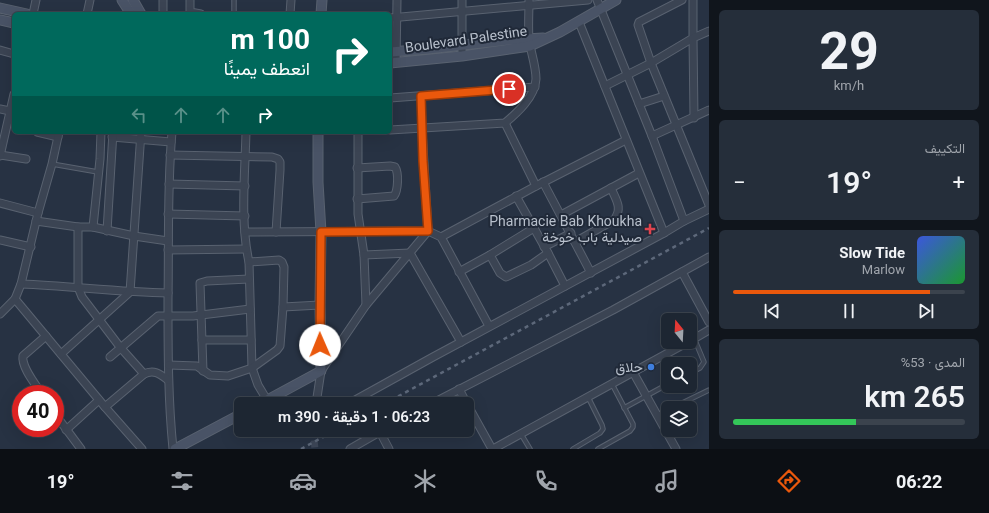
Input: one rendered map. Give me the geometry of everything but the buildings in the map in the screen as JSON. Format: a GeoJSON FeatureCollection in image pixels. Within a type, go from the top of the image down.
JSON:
{"type":"FeatureCollection","features":[{"type":"Feature","properties":{"kind":"street"},"geometry":{"type":"LineString","coordinates":[[33,12],[36,0]]}},
{"type":"Feature","properties":{"kind":"street"},"geometry":{"type":"LineString","coordinates":[[87,12],[90,0]]}},
{"type":"Feature","properties":{"kind":"street"},"geometry":{"type":"LineString","coordinates":[[122,0],[130,12]]}},
{"type":"Feature","properties":{"kind":"street"},"geometry":{"type":"LineString","coordinates":[[133,0],[140,12]]}},
{"type":"Feature","properties":{"kind":"street"},"geometry":{"type":"LineString","coordinates":[[163,0],[163,12]]}},
{"type":"Feature","properties":{"kind":"street"},"geometry":{"type":"LineString","coordinates":[[190,0],[190,12]]}},
{"type":"Feature","properties":{"kind":"street"},"geometry":{"type":"LineString","coordinates":[[290,12],[291,0]]}},
{"type":"Feature","properties":{"kind":"street"},"geometry":{"type":"LineString","coordinates":[[321,12],[322,0]]}},
{"type":"Feature","properties":{"kind":"street"},"geometry":{"type":"LineString","coordinates":[[393,63],[394,18],[397,0]]}},
{"type":"Feature","properties":{"kind":"street"},"geometry":{"type":"LineString","coordinates":[[462,0],[462,56]]}},
{"type":"Feature","properties":{"kind":"street"},"geometry":{"type":"LineString","coordinates":[[394,18],[462,12],[529,3],[588,0]]}},
{"type":"Feature","properties":{"kind":"street","name":"Boulevard Palestine"},"geometry":{"type":"LineString","coordinates":[[393,63],[462,56],[530,42],[544,38],[579,22],[599,4],[616,0]]}},
{"type":"Feature","properties":{"kind":"street"},"geometry":{"type":"LineString","coordinates":[[682,0],[638,22],[651,63],[709,205]]}},
{"type":"Feature","properties":{"kind":"street"},"geometry":{"type":"LineString","coordinates":[[693,0],[694,118]]}},
{"type":"Feature","properties":{"kind":"street"},"geometry":{"type":"LineString","coordinates":[[392,130],[505,123],[515,114],[531,95],[535,87],[536,73],[530,42],[529,3]]}},
{"type":"Feature","properties":{"kind":"street"},"geometry":{"type":"LineString","coordinates":[[599,4],[652,136],[684,221]]}},
{"type":"Feature","properties":{"kind":"street"},"geometry":{"type":"LineString","coordinates":[[0,8],[18,12]]}},
{"type":"Feature","properties":{"kind":"street"},"geometry":{"type":"LineString","coordinates":[[0,20],[12,23]]}},
{"type":"Feature","properties":{"kind":"street"},"geometry":{"type":"LineString","coordinates":[[579,22],[664,234]]}},
{"type":"Feature","properties":{"kind":"street"},"geometry":{"type":"LineString","coordinates":[[605,86],[651,63],[693,38],[709,31]]}},
{"type":"Feature","properties":{"kind":"street","name":"Boulevard Palestine"},"geometry":{"type":"LineString","coordinates":[[393,52],[462,45],[530,42]]}},
{"type":"Feature","properties":{"kind":"street"},"geometry":{"type":"LineString","coordinates":[[0,50],[12,53]]}},
{"type":"Feature","properties":{"kind":"street"},"geometry":{"type":"LineString","coordinates":[[392,98],[535,87]]}},
{"type":"Feature","properties":{"kind":"street"},"geometry":{"type":"LineString","coordinates":[[524,88],[531,95]]}},
{"type":"Feature","properties":{"kind":"street"},"geometry":{"type":"LineString","coordinates":[[639,104],[664,96]]}},
{"type":"Feature","properties":{"kind":"street"},"geometry":{"type":"LineString","coordinates":[[12,102],[10,111],[11,126],[0,156],[26,159]]}},
{"type":"Feature","properties":{"kind":"street"},"geometry":{"type":"LineString","coordinates":[[0,109],[10,111]]}},
{"type":"Feature","properties":{"kind":"street"},"geometry":{"type":"LineString","coordinates":[[652,136],[709,110]]}},
{"type":"Feature","properties":{"kind":"street"},"geometry":{"type":"LineString","coordinates":[[505,123],[536,186]]}},
{"type":"Feature","properties":{"kind":"street"},"geometry":{"type":"LineString","coordinates":[[272,397],[321,371],[366,305],[428,231],[422,129]]}},
{"type":"Feature","properties":{"kind":"street"},"geometry":{"type":"LineString","coordinates":[[92,227],[97,198],[101,134]]}},
{"type":"Feature","properties":{"kind":"street"},"geometry":{"type":"LineString","coordinates":[[106,231],[112,134],[140,136],[171,142]]}},
{"type":"Feature","properties":{"kind":"street"},"geometry":{"type":"LineString","coordinates":[[172,134],[168,214],[168,380],[169,415],[174,449],[234,418]]}},
{"type":"Feature","properties":{"kind":"street"},"geometry":{"type":"LineString","coordinates":[[246,134],[245,232],[246,249],[249,262],[252,368],[262,397]]}},
{"type":"Feature","properties":{"kind":"street"},"geometry":{"type":"LineString","coordinates":[[317,397],[321,371],[321,232],[318,182],[318,134]]}},
{"type":"Feature","properties":{"kind":"street"},"geometry":{"type":"LineString","coordinates":[[358,134],[357,200],[364,255],[366,305]]}},
{"type":"Feature","properties":{"kind":"street"},"geometry":{"type":"LineString","coordinates":[[0,314],[15,299],[21,284],[58,135]]}},
{"type":"Feature","properties":{"kind":"street"},"geometry":{"type":"LineString","coordinates":[[61,354],[130,292],[140,136]]}},
{"type":"Feature","properties":{"kind":"street"},"geometry":{"type":"LineString","coordinates":[[441,238],[516,196],[626,140]]}},
{"type":"Feature","properties":{"kind":"street"},"geometry":{"type":"LineString","coordinates":[[170,154],[272,157],[278,159],[280,162],[280,184],[276,232]]}},
{"type":"Feature","properties":{"kind":"street"},"geometry":{"type":"LineString","coordinates":[[357,168],[390,166],[395,167],[397,170],[396,192],[394,196],[357,200]]}},
{"type":"Feature","properties":{"kind":"street"},"geometry":{"type":"LineString","coordinates":[[561,216],[639,173]]}},
{"type":"Feature","properties":{"kind":"street"},"geometry":{"type":"LineString","coordinates":[[543,182],[591,273]]}},
{"type":"Feature","properties":{"kind":"street"},"geometry":{"type":"LineString","coordinates":[[169,184],[245,186]]}},
{"type":"Feature","properties":{"kind":"street"},"geometry":{"type":"LineString","coordinates":[[575,242],[614,220],[618,214],[618,204],[611,188]]}},
{"type":"Feature","properties":{"kind":"street"},"geometry":{"type":"LineString","coordinates":[[516,196],[565,286]]}},
{"type":"Feature","properties":{"kind":"street"},"geometry":{"type":"LineString","coordinates":[[0,203],[38,213]]}},
{"type":"Feature","properties":{"kind":"street"},"geometry":{"type":"LineString","coordinates":[[361,397],[489,326],[709,209]]}},
{"type":"Feature","properties":{"kind":"street"},"geometry":{"type":"LineString","coordinates":[[168,214],[245,216]]}},
{"type":"Feature","properties":{"kind":"street"},"geometry":{"type":"LineString","coordinates":[[36,221],[78,227],[92,227],[106,231],[168,241]]}},
{"type":"Feature","properties":{"kind":"street"},"geometry":{"type":"LineString","coordinates":[[78,227],[78,287],[84,301],[120,347],[144,374]]}},
{"type":"Feature","properties":{"kind":"street"},"geometry":{"type":"LineString","coordinates":[[459,272],[534,228]]}},
{"type":"Feature","properties":{"kind":"street"},"geometry":{"type":"LineString","coordinates":[[245,232],[428,231],[441,238],[489,326]]}},
{"type":"Feature","properties":{"kind":"street"},"geometry":{"type":"LineString","coordinates":[[544,246],[570,233]]}},
{"type":"Feature","properties":{"kind":"street"},"geometry":{"type":"LineString","coordinates":[[0,240],[30,247]]}},
{"type":"Feature","properties":{"kind":"street"},"geometry":{"type":"LineString","coordinates":[[168,250],[246,249]]}},
{"type":"Feature","properties":{"kind":"street"},"geometry":{"type":"LineString","coordinates":[[364,255],[410,253]]}},
{"type":"Feature","properties":{"kind":"street"},"geometry":{"type":"LineString","coordinates":[[410,253],[461,342]]}},
{"type":"Feature","properties":{"kind":"street"},"geometry":{"type":"LineString","coordinates":[[490,255],[500,273],[506,277],[531,265],[548,253]]}},
{"type":"Feature","properties":{"kind":"street"},"geometry":{"type":"LineString","coordinates":[[444,397],[613,310],[709,257]]}},
{"type":"Feature","properties":{"kind":"street"},"geometry":{"type":"LineString","coordinates":[[169,365],[199,366],[203,370],[215,376],[228,376],[252,368],[275,352],[280,346],[284,267],[282,262],[279,260],[249,262]]}},
{"type":"Feature","properties":{"kind":"street"},"geometry":{"type":"LineString","coordinates":[[682,272],[709,322]]}},
{"type":"Feature","properties":{"kind":"street"},"geometry":{"type":"LineString","coordinates":[[203,370],[202,315],[199,286],[202,282],[249,280]]}},
{"type":"Feature","properties":{"kind":"street"},"geometry":{"type":"LineString","coordinates":[[21,284],[130,292],[168,293]]}},
{"type":"Feature","properties":{"kind":"street"},"geometry":{"type":"LineString","coordinates":[[15,299],[142,449]]}},
{"type":"Feature","properties":{"kind":"street"},"geometry":{"type":"LineString","coordinates":[[283,307],[320,305]]}},
{"type":"Feature","properties":{"kind":"street"},"geometry":{"type":"LineString","coordinates":[[110,356],[156,317],[202,315],[250,309]]}},
{"type":"Feature","properties":{"kind":"street"},"geometry":{"type":"LineString","coordinates":[[697,337],[709,330]]}},
{"type":"Feature","properties":{"kind":"street"},"geometry":{"type":"LineString","coordinates":[[36,385],[22,360],[23,356],[46,336]]}},
{"type":"Feature","properties":{"kind":"street"},"geometry":{"type":"LineString","coordinates":[[202,340],[251,340]]}},
{"type":"Feature","properties":{"kind":"street"},"geometry":{"type":"LineString","coordinates":[[474,416],[493,449],[675,349]]}},
{"type":"Feature","properties":{"kind":"street"},"geometry":{"type":"LineString","coordinates":[[105,407],[144,374],[150,371],[157,372],[168,380]]}},
{"type":"Feature","properties":{"kind":"street"},"geometry":{"type":"LineString","coordinates":[[633,372],[676,449]]}},
{"type":"Feature","properties":{"kind":"street"},"geometry":{"type":"LineString","coordinates":[[459,389],[463,397]]}},
{"type":"Feature","properties":{"kind":"street"},"geometry":{"type":"LineString","coordinates":[[66,430],[99,400]]}},
{"type":"Feature","properties":{"kind":"street"},"geometry":{"type":"LineString","coordinates":[[64,427],[81,449]]}},
{"type":"Feature","properties":{"kind":"street"},"geometry":{"type":"LineString","coordinates":[[350,449],[371,437]]}},
{"type":"Feature","properties":{"kind":"street"},"geometry":{"type":"LineString","coordinates":[[384,437],[389,449]]}},
{"type":"Feature","properties":{"kind":"lane"},"geometry":{"type":"LineString","coordinates":[[234,0],[234,12]]}},
{"type":"Feature","properties":{"kind":"lane"},"geometry":{"type":"LineString","coordinates":[[421,96],[422,129]]}},
{"type":"Feature","properties":{"kind":"lane"},"geometry":{"type":"LineString","coordinates":[[52,164],[98,172]]}},
{"type":"Feature","properties":{"kind":"lane"},"geometry":{"type":"LineString","coordinates":[[696,349],[704,362],[697,370]]}},
{"type":"Feature","properties":{"kind":"lane"},"geometry":{"type":"LineString","coordinates":[[598,449],[630,430],[633,424],[612,384]]}},
{"type":"Feature","properties":{"kind":"lane"},"geometry":{"type":"LineString","coordinates":[[624,408],[661,388]]}},
{"type":"Feature","properties":{"kind":"lane"},"geometry":{"type":"LineString","coordinates":[[686,401],[709,390]]}},
{"type":"Feature","properties":{"kind":"lane"},"geometry":{"type":"LineString","coordinates":[[573,449],[600,433],[603,429],[588,397]]}},
{"type":"Feature","properties":{"kind":"lane"},"geometry":{"type":"LineString","coordinates":[[657,416],[661,414]]}},
{"type":"Feature","properties":{"kind":"lane"},"geometry":{"type":"LineString","coordinates":[[521,434],[530,449]]}},
{"type":"Feature","properties":{"kind":"tunnel"},"geometry":{"type":"LineString","coordinates":[[314,437],[315,449]]}},
{"type":"Feature","properties":{"kind":"railway"},"geometry":{"type":"LineString","coordinates":[[397,397],[709,228]]}},
{"type":"Feature","properties":{"kind":"railway"},"geometry":{"type":"LineString","coordinates":[[301,449],[323,437]]}},
{"type":"Feature","properties":{"kind":"place","name":"Pharmacie Bab Khoukha صيدلية باب خوخة"},"geometry":{"type":"Point","coordinates":[650,229]}},
{"type":"Feature","properties":{"kind":"place","name":"حلاق"},"geometry":{"type":"Point","coordinates":[651,367]}},
{"type":"Feature","properties":{"kind":"route"},"geometry":{"type":"LineString","coordinates":[[320,345],[321,232],[428,231],[423,161],[421,96],[509,89]]}}]}
